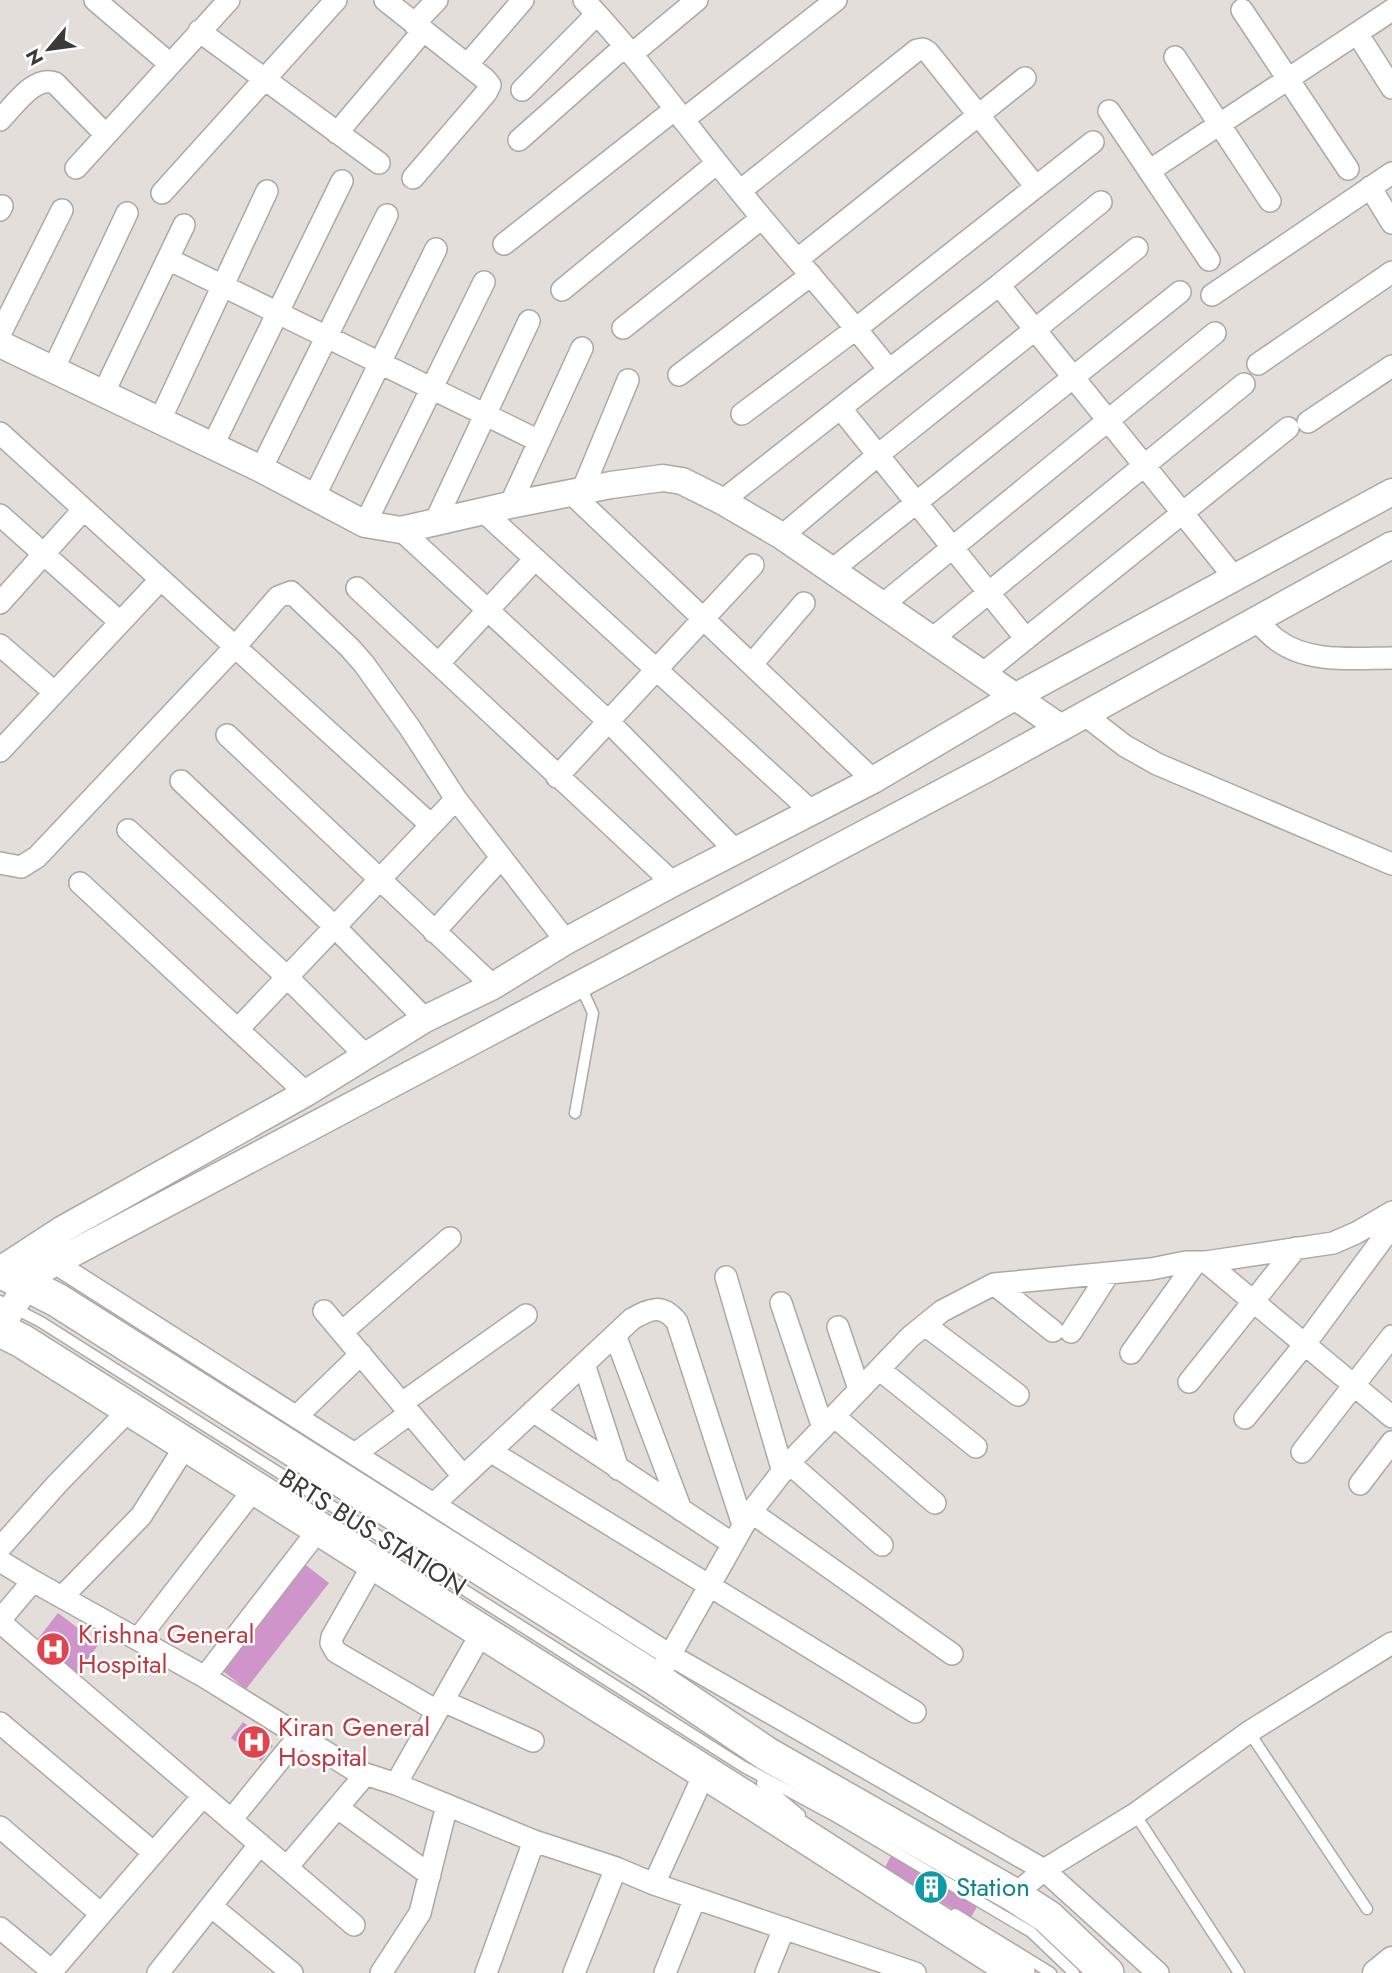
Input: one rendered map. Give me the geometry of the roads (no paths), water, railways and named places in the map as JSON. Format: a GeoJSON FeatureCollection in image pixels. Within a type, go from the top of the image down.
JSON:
{"type":"FeatureCollection","features":[{"type":"Feature","properties":{"kind":"main road"},"geometry":{"type":"LineString","coordinates":[[7,1294],[130,1409],[1018,1973]]}},
{"type":"Feature","properties":{"kind":"main road"},"geometry":{"type":"LineString","coordinates":[[7,1294],[57,1300],[663,1667],[767,1754],[1048,1917],[1107,1973]]}},
{"type":"Feature","properties":{"kind":"street"},"geometry":{"type":"LineString","coordinates":[[95,0],[170,64]]}},
{"type":"Feature","properties":{"kind":"street"},"geometry":{"type":"LineString","coordinates":[[76,169],[229,0]]}},
{"type":"Feature","properties":{"kind":"street"},"geometry":{"type":"LineString","coordinates":[[162,193],[336,0]]}},
{"type":"Feature","properties":{"kind":"street"},"geometry":{"type":"LineString","coordinates":[[385,0],[489,82],[488,89],[413,178]]}},
{"type":"Feature","properties":{"kind":"street"},"geometry":{"type":"LineString","coordinates":[[337,133],[437,0]]}},
{"type":"Feature","properties":{"kind":"street"},"geometry":{"type":"LineString","coordinates":[[467,65],[523,0]]}},
{"type":"Feature","properties":{"kind":"street"},"geometry":{"type":"LineString","coordinates":[[519,140],[629,50],[697,0]]}},
{"type":"Feature","properties":{"kind":"street"},"geometry":{"type":"LineString","coordinates":[[504,244],[836,0]]}},
{"type":"Feature","properties":{"kind":"street"},"geometry":{"type":"LineString","coordinates":[[522,90],[590,7],[629,50],[678,115],[857,328],[889,370]]}},
{"type":"Feature","properties":{"kind":"street"},"geometry":{"type":"LineString","coordinates":[[1242,10],[1348,169]]}},
{"type":"Feature","properties":{"kind":"street"},"geometry":{"type":"LineString","coordinates":[[1149,171],[1392,10]]}},
{"type":"Feature","properties":{"kind":"street"},"geometry":{"type":"LineString","coordinates":[[200,32],[379,163]]}},
{"type":"Feature","properties":{"kind":"street"},"geometry":{"type":"LineString","coordinates":[[1357,33],[1392,88]]}},
{"type":"Feature","properties":{"kind":"street"},"geometry":{"type":"LineString","coordinates":[[740,191],[917,50],[923,49],[1037,187]]}},
{"type":"Feature","properties":{"kind":"street"},"geometry":{"type":"LineString","coordinates":[[1175,57],[1270,201]]}},
{"type":"Feature","properties":{"kind":"street"},"geometry":{"type":"LineString","coordinates":[[679,375],[977,116],[1025,78]]}},
{"type":"Feature","properties":{"kind":"street"},"geometry":{"type":"LineString","coordinates":[[0,120],[32,88],[44,81],[50,81],[105,134]]}},
{"type":"Feature","properties":{"kind":"street"},"geometry":{"type":"LineString","coordinates":[[1109,111],[1209,260]]}},
{"type":"Feature","properties":{"kind":"street"},"geometry":{"type":"LineString","coordinates":[[742,414],[857,328],[1093,142]]}},
{"type":"Feature","properties":{"kind":"street"},"geometry":{"type":"LineString","coordinates":[[562,290],[717,163]]}},
{"type":"Feature","properties":{"kind":"street"},"geometry":{"type":"LineString","coordinates":[[1212,295],[1392,173]]}},
{"type":"Feature","properties":{"kind":"street"},"geometry":{"type":"LineString","coordinates":[[213,445],[342,181]]}},
{"type":"Feature","properties":{"kind":"street"},"geometry":{"type":"LineString","coordinates":[[1370,187],[1392,223]]}},
{"type":"Feature","properties":{"kind":"street"},"geometry":{"type":"LineString","coordinates":[[160,419],[267,191]]}},
{"type":"Feature","properties":{"kind":"street"},"geometry":{"type":"LineString","coordinates":[[722,501],[1101,202]]}},
{"type":"Feature","properties":{"kind":"street"},"geometry":{"type":"LineString","coordinates":[[0,334],[62,210]]}},
{"type":"Feature","properties":{"kind":"street"},"geometry":{"type":"LineString","coordinates":[[53,369],[127,213]]}},
{"type":"Feature","properties":{"kind":"street"},"geometry":{"type":"LineString","coordinates":[[261,469],[387,215]]}},
{"type":"Feature","properties":{"kind":"street"},"geometry":{"type":"LineString","coordinates":[[623,328],[762,218]]}},
{"type":"Feature","properties":{"kind":"street"},"geometry":{"type":"LineString","coordinates":[[104,393],[184,225]]}},
{"type":"Feature","properties":{"kind":"street"},"geometry":{"type":"LineString","coordinates":[[782,536],[878,455],[1137,248]]}},
{"type":"Feature","properties":{"kind":"street"},"geometry":{"type":"LineString","coordinates":[[314,497],[436,249]]}},
{"type":"Feature","properties":{"kind":"street"},"geometry":{"type":"LineString","coordinates":[[168,259],[539,441]]}},
{"type":"Feature","properties":{"kind":"street"},"geometry":{"type":"LineString","coordinates":[[1258,364],[1392,272]]}},
{"type":"Feature","properties":{"kind":"street"},"geometry":{"type":"LineString","coordinates":[[365,524],[484,282]]}},
{"type":"Feature","properties":{"kind":"street"},"geometry":{"type":"LineString","coordinates":[[999,285],[1234,577]]}},
{"type":"Feature","properties":{"kind":"street"},"geometry":{"type":"LineString","coordinates":[[832,570],[1180,292]]}},
{"type":"Feature","properties":{"kind":"street"},"geometry":{"type":"LineString","coordinates":[[435,522],[529,321]]}},
{"type":"Feature","properties":{"kind":"street"},"geometry":{"type":"LineString","coordinates":[[881,606],[1216,333]]}},
{"type":"Feature","properties":{"kind":"street"},"geometry":{"type":"LineString","coordinates":[[0,344],[213,445],[365,524],[401,530],[611,485],[673,479],[722,501],[782,536],[932,639],[981,675],[1008,701],[1051,733]]}},
{"type":"Feature","properties":{"kind":"street"},"geometry":{"type":"LineString","coordinates":[[510,505],[582,348]]}},
{"type":"Feature","properties":{"kind":"street"},"geometry":{"type":"LineString","coordinates":[[981,675],[1183,513],[1298,425],[1392,366]]}},
{"type":"Feature","properties":{"kind":"street"},"geometry":{"type":"LineString","coordinates":[[576,492],[628,380]]}},
{"type":"Feature","properties":{"kind":"street"},"geometry":{"type":"LineString","coordinates":[[932,639],[1244,384]]}},
{"type":"Feature","properties":{"kind":"street"},"geometry":{"type":"LineString","coordinates":[[841,409],[1026,639]]}},
{"type":"Feature","properties":{"kind":"street"},"geometry":{"type":"LineString","coordinates":[[0,433],[432,825]]}},
{"type":"Feature","properties":{"kind":"street"},"geometry":{"type":"LineString","coordinates":[[576,492],[873,780]]}},
{"type":"Feature","properties":{"kind":"street"},"geometry":{"type":"LineString","coordinates":[[7,1294],[28,1252],[306,1093],[425,1019],[493,986],[566,941],[673,883],[873,780],[1008,701],[1392,492]]}},
{"type":"Feature","properties":{"kind":"street"},"geometry":{"type":"LineString","coordinates":[[0,603],[83,510]]}},
{"type":"Feature","properties":{"kind":"street"},"geometry":{"type":"LineString","coordinates":[[484,512],[811,811]]}},
{"type":"Feature","properties":{"kind":"street"},"geometry":{"type":"LineString","coordinates":[[0,514],[120,622]]}},
{"type":"Feature","properties":{"kind":"street"},"geometry":{"type":"LineString","coordinates":[[401,530],[608,722],[736,850]]}},
{"type":"Feature","properties":{"kind":"street"},"geometry":{"type":"LineString","coordinates":[[7,1294],[45,1268],[988,768],[1392,545]]}},
{"type":"Feature","properties":{"kind":"street"},"geometry":{"type":"LineString","coordinates":[[438,664],[536,559]]}},
{"type":"Feature","properties":{"kind":"street"},"geometry":{"type":"LineString","coordinates":[[557,777],[753,565]]}},
{"type":"Feature","properties":{"kind":"street"},"geometry":{"type":"LineString","coordinates":[[0,751],[160,580]]}},
{"type":"Feature","properties":{"kind":"street"},"geometry":{"type":"LineString","coordinates":[[357,588],[673,883]]}},
{"type":"Feature","properties":{"kind":"street"},"geometry":{"type":"LineString","coordinates":[[0,863],[21,867],[37,857],[235,647],[278,597],[287,593],[296,594],[364,664],[456,799],[566,941]]}},
{"type":"Feature","properties":{"kind":"street"},"geometry":{"type":"LineString","coordinates":[[752,664],[804,603]]}},
{"type":"Feature","properties":{"kind":"street"},"geometry":{"type":"LineString","coordinates":[[1256,621],[1278,641],[1302,653],[1332,658],[1392,658]]}},
{"type":"Feature","properties":{"kind":"street"},"geometry":{"type":"LineString","coordinates":[[0,645],[54,692]]}},
{"type":"Feature","properties":{"kind":"street"},"geometry":{"type":"LineString","coordinates":[[1085,715],[1125,746],[1157,764],[1392,864]]}},
{"type":"Feature","properties":{"kind":"street"},"geometry":{"type":"LineString","coordinates":[[227,735],[493,986]]}},
{"type":"Feature","properties":{"kind":"street"},"geometry":{"type":"LineString","coordinates":[[181,781],[335,927],[425,1019]]}},
{"type":"Feature","properties":{"kind":"street"},"geometry":{"type":"LineString","coordinates":[[238,1029],[456,799]]}},
{"type":"Feature","properties":{"kind":"street"},"geometry":{"type":"LineString","coordinates":[[128,830],[287,977],[366,1056]]}},
{"type":"Feature","properties":{"kind":"street"},"geometry":{"type":"LineString","coordinates":[[434,932],[501,858]]}},
{"type":"Feature","properties":{"kind":"street"},"geometry":{"type":"LineString","coordinates":[[80,883],[306,1093]]}},
{"type":"Feature","properties":{"kind":"street"},"geometry":{"type":"LineString","coordinates":[[663,1667],[742,1527],[786,1468],[910,1337],[942,1311],[994,1284],[1152,1269],[1343,1239],[1392,1212]]}},
{"type":"Feature","properties":{"kind":"street"},"geometry":{"type":"LineString","coordinates":[[1245,1418],[1305,1344],[1392,1226]]}},
{"type":"Feature","properties":{"kind":"street"},"geometry":{"type":"LineString","coordinates":[[342,1332],[450,1238]]}},
{"type":"Feature","properties":{"kind":"street"},"geometry":{"type":"LineString","coordinates":[[1189,1382],[1296,1248]]}},
{"type":"Feature","properties":{"kind":"street"},"geometry":{"type":"LineString","coordinates":[[28,1252],[55,1263],[434,1504],[663,1667],[1044,1870],[1158,1973]]}},
{"type":"Feature","properties":{"kind":"street"},"geometry":{"type":"LineString","coordinates":[[1201,1262],[1253,1301],[1392,1417]]}},
{"type":"Feature","properties":{"kind":"street"},"geometry":{"type":"LineString","coordinates":[[1132,1353],[1201,1262]]}},
{"type":"Feature","properties":{"kind":"street"},"geometry":{"type":"LineString","coordinates":[[994,1284],[1062,1332],[1109,1273]]}},
{"type":"Feature","properties":{"kind":"street"},"geometry":{"type":"LineString","coordinates":[[726,1276],[786,1468],[882,1545]]}},
{"type":"Feature","properties":{"kind":"street"},"geometry":{"type":"LineString","coordinates":[[780,1303],[828,1422],[935,1503]]}},
{"type":"Feature","properties":{"kind":"street"},"geometry":{"type":"LineString","coordinates":[[434,1504],[632,1320],[657,1309],[668,1311],[677,1322],[742,1527]]}},
{"type":"Feature","properties":{"kind":"street"},"geometry":{"type":"LineString","coordinates":[[324,1311],[463,1476]]}},
{"type":"Feature","properties":{"kind":"street"},"geometry":{"type":"LineString","coordinates":[[355,1454],[406,1408],[526,1315]]}},
{"type":"Feature","properties":{"kind":"street"},"geometry":{"type":"LineString","coordinates":[[925,1325],[1018,1395]]}},
{"type":"Feature","properties":{"kind":"street"},"geometry":{"type":"LineString","coordinates":[[838,1327],[859,1389]]}},
{"type":"Feature","properties":{"kind":"street"},"geometry":{"type":"LineString","coordinates":[[615,1335],[681,1510]]}},
{"type":"Feature","properties":{"kind":"street"},"geometry":{"type":"LineString","coordinates":[[1302,1452],[1392,1336]]}},
{"type":"Feature","properties":{"kind":"street"},"geometry":{"type":"LineString","coordinates":[[297,1416],[361,1354]]}},
{"type":"Feature","properties":{"kind":"street"},"geometry":{"type":"LineString","coordinates":[[584,1364],[618,1469]]}},
{"type":"Feature","properties":{"kind":"street"},"geometry":{"type":"LineString","coordinates":[[880,1370],[976,1447]]}},
{"type":"Feature","properties":{"kind":"street"},"geometry":{"type":"LineString","coordinates":[[0,1548],[130,1409]]}},
{"type":"Feature","properties":{"kind":"street"},"geometry":{"type":"LineString","coordinates":[[533,1411],[681,1510],[742,1527],[952,1654]]}},
{"type":"Feature","properties":{"kind":"street"},"geometry":{"type":"LineString","coordinates":[[1360,1484],[1392,1442]]}},
{"type":"Feature","properties":{"kind":"street"},"geometry":{"type":"LineString","coordinates":[[63,1596],[141,1516],[186,1445]]}},
{"type":"Feature","properties":{"kind":"street"},"geometry":{"type":"LineString","coordinates":[[490,1451],[915,1712]]}},
{"type":"Feature","properties":{"kind":"street"},"geometry":{"type":"LineString","coordinates":[[138,1639],[255,1488]]}},
{"type":"Feature","properties":{"kind":"street"},"geometry":{"type":"LineString","coordinates":[[205,1677],[319,1529]]}},
{"type":"Feature","properties":{"kind":"street"},"geometry":{"type":"LineString","coordinates":[[0,1560],[205,1677],[365,1774],[396,1784],[534,1842],[915,1973]]}},
{"type":"Feature","properties":{"kind":"street"},"geometry":{"type":"LineString","coordinates":[[374,1563],[332,1637],[336,1652],[440,1706],[533,1741]]}},
{"type":"Feature","properties":{"kind":"street"},"geometry":{"type":"LineString","coordinates":[[33,1581],[0,1621],[355,1925]]}},
{"type":"Feature","properties":{"kind":"street"},"geometry":{"type":"LineString","coordinates":[[396,1784],[482,1632]]}},
{"type":"Feature","properties":{"kind":"street"},"geometry":{"type":"LineString","coordinates":[[1013,1895],[1044,1870],[1135,1814],[1249,1732],[1392,1643]]}},
{"type":"Feature","properties":{"kind":"street"},"geometry":{"type":"LineString","coordinates":[[0,1723],[154,1853]]}},
{"type":"Feature","properties":{"kind":"street"},"geometry":{"type":"LineString","coordinates":[[231,1820],[299,1736]]}},
{"type":"Feature","properties":{"kind":"street"},"geometry":{"type":"LineString","coordinates":[[654,1884],[705,1772]]}},
{"type":"Feature","properties":{"kind":"street"},"geometry":{"type":"LineString","coordinates":[[287,1867],[365,1774]]}},
{"type":"Feature","properties":{"kind":"street"},"geometry":{"type":"LineString","coordinates":[[0,1928],[52,1972],[203,1796]]}},
{"type":"Feature","properties":{"kind":"street"},"geometry":{"type":"LineString","coordinates":[[382,1973],[421,1913],[447,1805]]}},
{"type":"Feature","properties":{"kind":"street"},"geometry":{"type":"LineString","coordinates":[[338,1808],[430,1875]]}},
{"type":"Feature","properties":{"kind":"street"},"geometry":{"type":"LineString","coordinates":[[0,1827],[102,1914]]}},
{"type":"Feature","properties":{"kind":"street"},"geometry":{"type":"LineString","coordinates":[[486,1973],[534,1842]]}},
{"type":"Feature","properties":{"kind":"street"},"geometry":{"type":"LineString","coordinates":[[168,1969],[211,1906],[260,1844]]}},
{"type":"Feature","properties":{"kind":"street"},"geometry":{"type":"LineString","coordinates":[[574,1973],[615,1868]]}},
{"type":"Feature","properties":{"kind":"street"},"geometry":{"type":"LineString","coordinates":[[665,1973],[695,1898]]}},
{"type":"Feature","properties":{"kind":"street"},"geometry":{"type":"LineString","coordinates":[[211,1906],[292,1973]]}},
{"type":"Feature","properties":{"kind":"street"},"geometry":{"type":"LineString","coordinates":[[766,1973],[784,1928]]}},
{"type":"Feature","properties":{"kind":"street"},"geometry":{"type":"LineString","coordinates":[[1376,1973],[1392,1961]]}},
{"type":"Feature","properties":{"kind":"lane"},"geometry":{"type":"LineString","coordinates":[[575,1113],[593,1013],[580,985]]}},
{"type":"Feature","properties":{"kind":"lane","name":"BRTS BUS STATION"},"geometry":{"type":"LineString","coordinates":[[7,1294],[41,1322],[744,1767]]}},
{"type":"Feature","properties":{"kind":"lane"},"geometry":{"type":"LineString","coordinates":[[1249,1732],[1367,1909]]}},
{"type":"Feature","properties":{"kind":"lane"},"geometry":{"type":"LineString","coordinates":[[744,1767],[811,1825]]}},
{"type":"Feature","properties":{"kind":"lane"},"geometry":{"type":"LineString","coordinates":[[744,1767],[832,1815],[1031,1932],[1074,1973]]}},
{"type":"Feature","properties":{"kind":"lane"},"geometry":{"type":"LineString","coordinates":[[1135,1814],[1239,1973]]}},
{"type":"Feature","properties":{"kind":"lane"},"geometry":{"type":"LineString","coordinates":[[820,1833],[844,1847]]}},
{"type":"Feature","properties":{"kind":"lane"},"geometry":{"type":"LineString","coordinates":[[950,1910],[1051,1973]]}},
{"type":"Feature","properties":{"kind":"place","name":"Krishna General Hospital"},"geometry":{"type":"Point","coordinates":[53,1649]}},
{"type":"Feature","properties":{"kind":"place","name":"Kiran General Hospital"},"geometry":{"type":"Point","coordinates":[254,1742]}},
{"type":"Feature","properties":{"kind":"place","name":"Station"},"geometry":{"type":"Point","coordinates":[931,1887]}}]}
